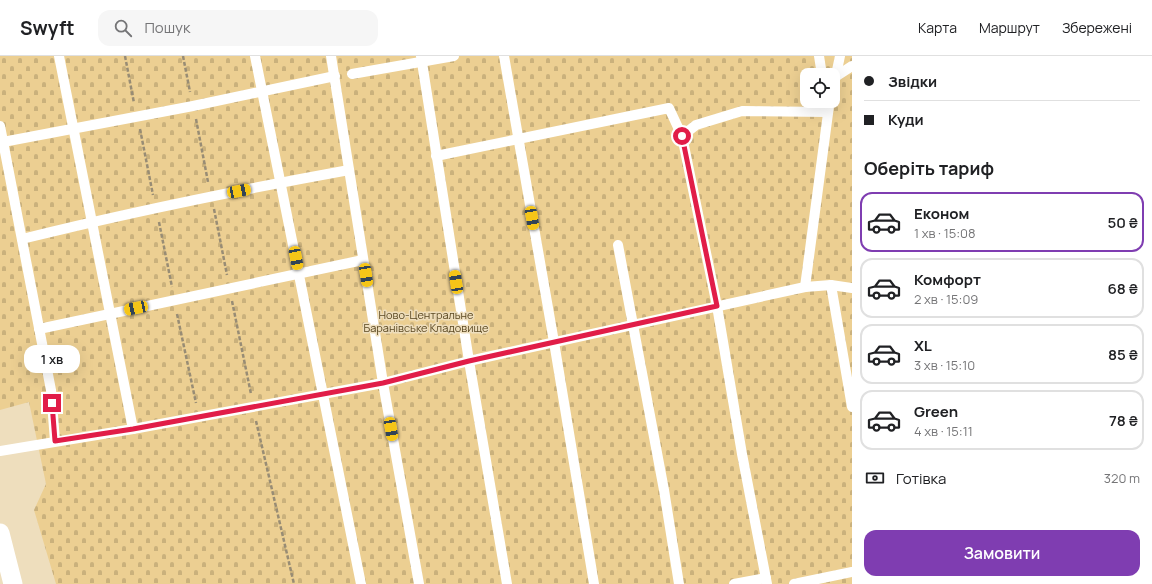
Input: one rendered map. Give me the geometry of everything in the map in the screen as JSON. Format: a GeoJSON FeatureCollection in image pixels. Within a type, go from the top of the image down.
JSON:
{"type":"FeatureCollection","features":[{"type":"Feature","properties":{"kind":"street"},"geometry":{"type":"LineString","coordinates":[[0,532],[13,584]]}},
{"type":"Feature","properties":{"kind":"lane"},"geometry":{"type":"LineString","coordinates":[[59,56],[133,429]]}},
{"type":"Feature","properties":{"kind":"lane"},"geometry":{"type":"LineString","coordinates":[[256,56],[361,584]]}},
{"type":"Feature","properties":{"kind":"lane"},"geometry":{"type":"LineString","coordinates":[[332,56],[383,383],[419,584]]}},
{"type":"Feature","properties":{"kind":"lane"},"geometry":{"type":"LineString","coordinates":[[352,74],[421,58],[454,56]]}},
{"type":"Feature","properties":{"kind":"lane"},"geometry":{"type":"LineString","coordinates":[[504,56],[554,342],[594,584]]}},
{"type":"Feature","properties":{"kind":"lane"},"geometry":{"type":"LineString","coordinates":[[819,56],[821,68]]}},
{"type":"Feature","properties":{"kind":"lane"},"geometry":{"type":"LineString","coordinates":[[837,68],[840,56]]}},
{"type":"Feature","properties":{"kind":"lane"},"geometry":{"type":"LineString","coordinates":[[421,58],[469,361],[507,584]]}},
{"type":"Feature","properties":{"kind":"lane"},"geometry":{"type":"LineString","coordinates":[[840,74],[852,66]]}},
{"type":"Feature","properties":{"kind":"lane"},"geometry":{"type":"LineString","coordinates":[[3,142],[193,106],[335,76]]}},
{"type":"Feature","properties":{"kind":"lane"},"geometry":{"type":"LineString","coordinates":[[436,156],[668,108],[682,136],[717,306],[742,454],[766,581],[734,584]]}},
{"type":"Feature","properties":{"kind":"lane"},"geometry":{"type":"LineString","coordinates":[[827,108],[828,112]]}},
{"type":"Feature","properties":{"kind":"lane"},"geometry":{"type":"LineString","coordinates":[[806,287],[829,108]]}},
{"type":"Feature","properties":{"kind":"lane"},"geometry":{"type":"LineString","coordinates":[[682,136],[696,125],[742,111],[828,112]]}},
{"type":"Feature","properties":{"kind":"lane"},"geometry":{"type":"LineString","coordinates":[[0,126],[51,390],[55,441]]}},
{"type":"Feature","properties":{"kind":"lane"},"geometry":{"type":"LineString","coordinates":[[22,239],[211,196],[349,170]]}},
{"type":"Feature","properties":{"kind":"lane"},"geometry":{"type":"LineString","coordinates":[[618,245],[664,490],[679,584]]}},
{"type":"Feature","properties":{"kind":"lane"},"geometry":{"type":"LineString","coordinates":[[39,329],[363,260]]}},
{"type":"Feature","properties":{"kind":"lane"},"geometry":{"type":"LineString","coordinates":[[831,285],[852,407]]}},
{"type":"Feature","properties":{"kind":"lane"},"geometry":{"type":"LineString","coordinates":[[0,451],[133,429],[383,383],[469,361],[806,287],[831,285],[852,288]]}},
{"type":"Feature","properties":{"kind":"lane"},"geometry":{"type":"LineString","coordinates":[[794,584],[852,572]]}},
{"type":"Feature","properties":{"kind":"path"},"geometry":{"type":"LineString","coordinates":[[125,56],[199,417]]}},
{"type":"Feature","properties":{"kind":"path"},"geometry":{"type":"LineString","coordinates":[[183,56],[253,407],[294,584]]}},
{"type":"Feature","properties":{"kind":"green space","name":"Ново-Центральне Баранівське Кладовище"},"geometry":{"type":"Polygon","coordinates":[[[0,56],[852,56],[852,584],[56,584],[34,510],[46,484],[29,402],[0,410],[0,56]]]}},
{"type":"Feature","properties":{"kind":"route"},"geometry":{"type":"LineString","coordinates":[[52,403],[55,441],[133,429],[383,383],[469,361],[717,306],[682,136]]}}]}
